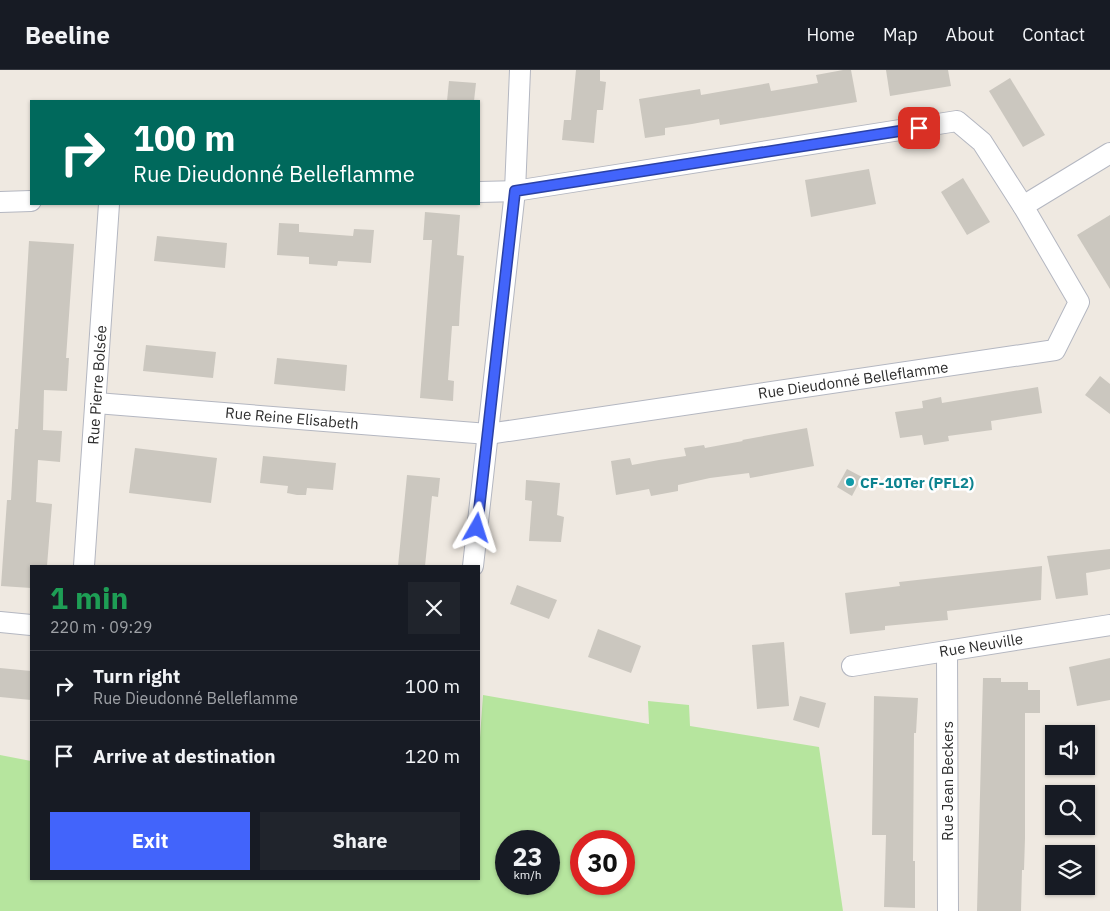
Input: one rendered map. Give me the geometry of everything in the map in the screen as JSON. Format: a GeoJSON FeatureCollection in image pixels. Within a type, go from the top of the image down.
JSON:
{"type":"FeatureCollection","features":[{"type":"Feature","properties":{"kind":"street"},"geometry":{"type":"LineString","coordinates":[[473,565],[515,191],[520,70]]}},
{"type":"Feature","properties":{"kind":"street","name":"Rue Dieudonné Belleflamme"},"geometry":{"type":"LineString","coordinates":[[480,192],[515,191],[957,122],[982,142],[1023,206],[1079,302],[1056,350],[488,434]]}},
{"type":"Feature","properties":{"kind":"street"},"geometry":{"type":"LineString","coordinates":[[1023,206],[1110,153]]}},
{"type":"Feature","properties":{"kind":"street"},"geometry":{"type":"LineString","coordinates":[[0,202],[30,201]]}},
{"type":"Feature","properties":{"kind":"street","name":"Rue Pierre Bolsée"},"geometry":{"type":"LineString","coordinates":[[84,565],[109,205]]}},
{"type":"Feature","properties":{"kind":"street","name":"Rue Reine Elisabeth"},"geometry":{"type":"LineString","coordinates":[[96,403],[488,434]]}},
{"type":"Feature","properties":{"kind":"street"},"geometry":{"type":"LineString","coordinates":[[0,622],[30,625]]}},
{"type":"Feature","properties":{"kind":"street","name":"Rue Neuville"},"geometry":{"type":"LineString","coordinates":[[852,666],[1110,625]]}},
{"type":"Feature","properties":{"kind":"street","name":"Rue Jean Beckers"},"geometry":{"type":"LineString","coordinates":[[947,651],[948,911]]}},
{"type":"Feature","properties":{"kind":"green space"},"geometry":{"type":"Polygon","coordinates":[[[483,695],[649,724],[648,701],[689,705],[690,726],[819,747],[843,911],[0,911],[0,755],[30,761],[30,880],[480,880],[480,738],[483,695]]]}},
{"type":"Feature","properties":{"kind":"building"},"geometry":{"type":"Polygon","coordinates":[[[576,70],[600,70],[600,81],[606,82],[603,110],[597,110],[594,143],[562,140],[564,120],[571,120],[576,70]]]}},
{"type":"Feature","properties":{"kind":"building"},"geometry":{"type":"Polygon","coordinates":[[[851,70],[857,102],[720,125],[719,119],[665,128],[665,135],[645,138],[639,99],[700,89],[701,95],[769,83],[771,91],[818,83],[816,75],[851,70]]]}},
{"type":"Feature","properties":{"kind":"building"},"geometry":{"type":"Polygon","coordinates":[[[886,70],[948,70],[951,86],[890,96],[886,70]]]}},
{"type":"Feature","properties":{"kind":"building"},"geometry":{"type":"Polygon","coordinates":[[[1010,78],[1045,135],[1023,147],[989,91],[1010,78]]]}},
{"type":"Feature","properties":{"kind":"building"},"geometry":{"type":"Polygon","coordinates":[[[449,81],[476,83],[474,100],[447,100],[449,81]]]}},
{"type":"Feature","properties":{"kind":"building"},"geometry":{"type":"Polygon","coordinates":[[[869,169],[876,204],[811,217],[805,180],[869,169]]]}},
{"type":"Feature","properties":{"kind":"building"},"geometry":{"type":"Polygon","coordinates":[[[963,178],[990,222],[967,235],[941,192],[963,178]]]}},
{"type":"Feature","properties":{"kind":"building"},"geometry":{"type":"Polygon","coordinates":[[[425,212],[460,215],[457,255],[464,256],[459,326],[452,326],[448,380],[454,381],[453,401],[420,398],[432,240],[423,240],[425,212]]]}},
{"type":"Feature","properties":{"kind":"building"},"geometry":{"type":"Polygon","coordinates":[[[1110,215],[1110,289],[1077,235],[1110,215]]]}},
{"type":"Feature","properties":{"kind":"building"},"geometry":{"type":"Polygon","coordinates":[[[279,223],[299,224],[299,232],[353,236],[354,229],[374,230],[371,263],[338,261],[337,266],[309,264],[309,257],[277,255],[279,223]]]}},
{"type":"Feature","properties":{"kind":"building"},"geometry":{"type":"Polygon","coordinates":[[[157,236],[227,243],[225,268],[154,261],[157,236]]]}},
{"type":"Feature","properties":{"kind":"building"},"geometry":{"type":"Polygon","coordinates":[[[29,241],[74,244],[66,358],[69,358],[67,391],[44,390],[43,430],[62,431],[60,462],[38,460],[36,502],[52,504],[47,565],[30,565],[30,588],[1,586],[7,500],[11,500],[15,429],[18,429],[29,241]]]}},
{"type":"Feature","properties":{"kind":"building"},"geometry":{"type":"Polygon","coordinates":[[[146,345],[216,352],[213,378],[143,371],[146,345]]]}},
{"type":"Feature","properties":{"kind":"building"},"geometry":{"type":"Polygon","coordinates":[[[277,358],[347,365],[345,391],[274,384],[277,358]]]}},
{"type":"Feature","properties":{"kind":"building"},"geometry":{"type":"Polygon","coordinates":[[[1100,376],[1110,384],[1110,414],[1085,395],[1100,376]]]}},
{"type":"Feature","properties":{"kind":"building"},"geometry":{"type":"Polygon","coordinates":[[[1038,387],[1042,413],[991,421],[992,430],[948,436],[949,441],[924,445],[922,435],[900,438],[895,412],[923,408],[922,401],[941,397],[942,403],[1038,387]]]}},
{"type":"Feature","properties":{"kind":"building"},"geometry":{"type":"Polygon","coordinates":[[[807,428],[814,466],[750,478],[749,473],[710,478],[678,485],[678,491],[651,496],[649,489],[616,495],[611,461],[630,458],[632,465],[686,456],[684,448],[704,445],[705,448],[807,428]]]}},
{"type":"Feature","properties":{"kind":"building"},"geometry":{"type":"Polygon","coordinates":[[[135,448],[217,458],[211,503],[129,493],[135,448]]]}},
{"type":"Feature","properties":{"kind":"building"},"geometry":{"type":"Polygon","coordinates":[[[263,456],[336,463],[333,490],[307,488],[306,495],[297,495],[287,493],[288,486],[260,483],[263,456]]]}},
{"type":"Feature","properties":{"kind":"building","name":"CF-10Ter (PFL2)"},"geometry":{"type":"Polygon","coordinates":[[[847,469],[862,477],[852,496],[837,487],[847,469]]]}},
{"type":"Feature","properties":{"kind":"building"},"geometry":{"type":"Polygon","coordinates":[[[407,475],[440,478],[438,497],[432,496],[425,565],[398,565],[407,475]]]}},
{"type":"Feature","properties":{"kind":"building"},"geometry":{"type":"Polygon","coordinates":[[[526,480],[560,483],[557,515],[564,517],[561,542],[529,541],[532,501],[525,500],[526,480]]]}},
{"type":"Feature","properties":{"kind":"building"},"geometry":{"type":"Polygon","coordinates":[[[1110,549],[1110,569],[1086,573],[1088,595],[1056,599],[1047,556],[1110,549]]]}},
{"type":"Feature","properties":{"kind":"building"},"geometry":{"type":"Polygon","coordinates":[[[1042,566],[1041,600],[947,611],[948,620],[885,626],[885,630],[850,634],[845,593],[900,586],[899,582],[1042,566]]]}},
{"type":"Feature","properties":{"kind":"building"},"geometry":{"type":"Polygon","coordinates":[[[517,585],[557,600],[549,619],[510,604],[517,585]]]}},
{"type":"Feature","properties":{"kind":"building"},"geometry":{"type":"Polygon","coordinates":[[[598,629],[641,646],[631,673],[588,657],[598,629]]]}},
{"type":"Feature","properties":{"kind":"building"},"geometry":{"type":"Polygon","coordinates":[[[784,642],[789,706],[757,709],[752,645],[784,642]]]}},
{"type":"Feature","properties":{"kind":"building"},"geometry":{"type":"Polygon","coordinates":[[[1110,658],[1110,700],[1077,706],[1069,667],[1110,658]]]}},
{"type":"Feature","properties":{"kind":"building"},"geometry":{"type":"Polygon","coordinates":[[[0,668],[30,671],[30,700],[0,697],[0,668]]]}},
{"type":"Feature","properties":{"kind":"building"},"geometry":{"type":"Polygon","coordinates":[[[983,678],[1001,678],[1001,682],[1028,682],[1028,690],[1040,690],[1040,713],[1025,713],[1025,838],[1021,911],[977,911],[983,678]]]}},
{"type":"Feature","properties":{"kind":"building"},"geometry":{"type":"Polygon","coordinates":[[[800,696],[826,703],[819,728],[793,720],[800,696]]]}},
{"type":"Feature","properties":{"kind":"building"},"geometry":{"type":"Polygon","coordinates":[[[874,696],[918,698],[916,733],[914,733],[913,861],[915,861],[915,908],[884,907],[886,835],[872,835],[874,696]]]}},
{"type":"Feature","properties":{"kind":"place","name":"CF-10Ter (PFL2)"},"geometry":{"type":"Point","coordinates":[850,482]}},
{"type":"Feature","properties":{"kind":"route"},"geometry":{"type":"LineString","coordinates":[[477,528],[515,191],[919,128]]}}]}
